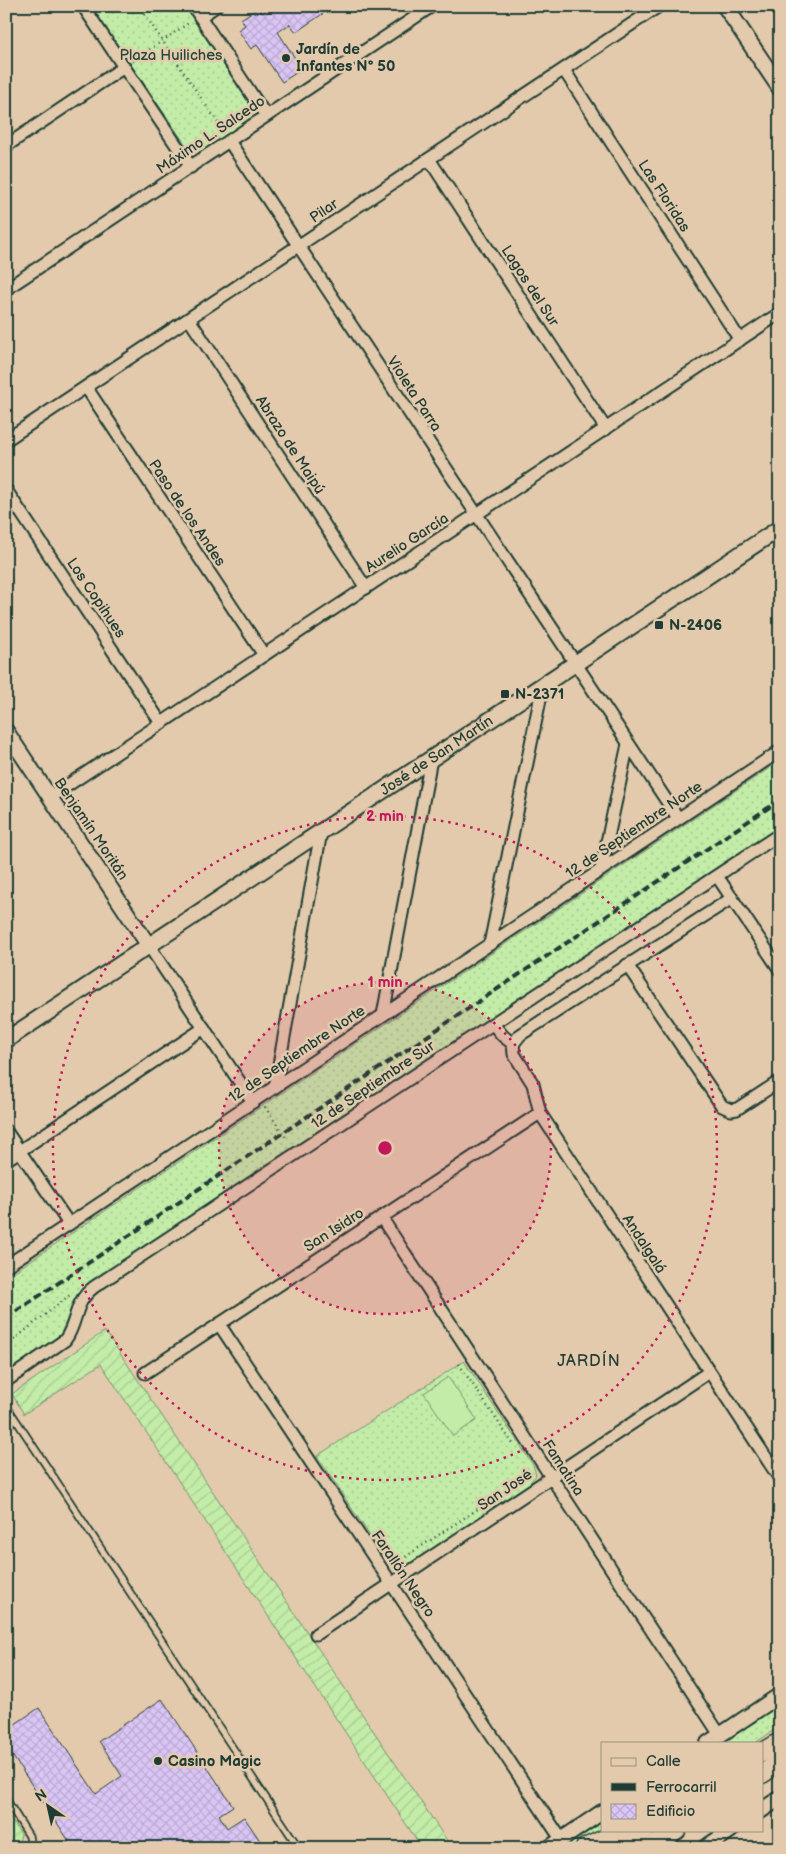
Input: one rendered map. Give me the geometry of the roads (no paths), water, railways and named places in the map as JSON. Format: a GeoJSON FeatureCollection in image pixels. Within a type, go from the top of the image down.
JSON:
{"type":"FeatureCollection","features":[{"type":"Feature","properties":{"kind":"highway"},"geometry":{"type":"LineString","coordinates":[[764,1752],[780,1742]]}},
{"type":"Feature","properties":{"kind":"highway"},"geometry":{"type":"LineString","coordinates":[[764,1773],[780,1762]]}},
{"type":"Feature","properties":{"kind":"highway"},"geometry":{"type":"LineString","coordinates":[[585,1848],[619,1832]]}},
{"type":"Feature","properties":{"kind":"highway"},"geometry":{"type":"LineString","coordinates":[[620,1848],[643,1832]]}},
{"type":"Feature","properties":{"kind":"highway"},"geometry":{"type":"LineString","coordinates":[[651,1848],[674,1832]]}},
{"type":"Feature","properties":{"kind":"main road"},"geometry":{"type":"LineString","coordinates":[[726,6],[780,88]]}},
{"type":"Feature","properties":{"kind":"main road","name":"José de San Martín"},"geometry":{"type":"LineString","coordinates":[[6,1040],[780,528]]}},
{"type":"Feature","properties":{"kind":"street"},"geometry":{"type":"LineString","coordinates":[[83,6],[191,166]]}},
{"type":"Feature","properties":{"kind":"street"},"geometry":{"type":"LineString","coordinates":[[193,6],[196,19],[266,116]]}},
{"type":"Feature","properties":{"kind":"street"},"geometry":{"type":"LineString","coordinates":[[196,19],[216,6]]}},
{"type":"Feature","properties":{"kind":"street","name":"Máximo L. Salcedo"},"geometry":{"type":"LineString","coordinates":[[6,289],[191,166],[224,137],[266,116],[432,6]]}},
{"type":"Feature","properties":{"kind":"street","name":"Pilar"},"geometry":{"type":"LineString","coordinates":[[6,440],[659,6]]}},
{"type":"Feature","properties":{"kind":"street"},"geometry":{"type":"LineString","coordinates":[[6,146],[124,67]]}},
{"type":"Feature","properties":{"kind":"street","name":"Las Floridas"},"geometry":{"type":"LineString","coordinates":[[564,70],[740,340]]}},
{"type":"Feature","properties":{"kind":"street","name":"Violeta Parra"},"geometry":{"type":"LineString","coordinates":[[224,137],[678,818]]}},
{"type":"Feature","properties":{"kind":"street","name":"Lagos del Sur"},"geometry":{"type":"LineString","coordinates":[[429,159],[606,429]]}},
{"type":"Feature","properties":{"kind":"street","name":"Aurelio García"},"geometry":{"type":"LineString","coordinates":[[50,797],[780,314]]}},
{"type":"Feature","properties":{"kind":"street","name":"Abrazo de Maipú"},"geometry":{"type":"LineString","coordinates":[[188,319],[366,588]]}},
{"type":"Feature","properties":{"kind":"street","name":"Paso de los Andes"},"geometry":{"type":"LineString","coordinates":[[86,387],[264,656]]}},
{"type":"Feature","properties":{"kind":"street","name":"Los Copihues"},"geometry":{"type":"LineString","coordinates":[[6,490],[162,723]]}},
{"type":"Feature","properties":{"kind":"street"},"geometry":{"type":"LineString","coordinates":[[490,944],[543,685]]}},
{"type":"Feature","properties":{"kind":"street","name":"Benjamín Moritán"},"geometry":{"type":"LineString","coordinates":[[8,737],[149,946]]}},
{"type":"Feature","properties":{"kind":"street"},"geometry":{"type":"LineString","coordinates":[[601,870],[628,744]]}},
{"type":"Feature","properties":{"kind":"street","name":"12 de Septiembre Norte"},"geometry":{"type":"LineString","coordinates":[[6,1266],[780,751]]}},
{"type":"Feature","properties":{"kind":"street"},"geometry":{"type":"LineString","coordinates":[[383,1015],[431,759]]}},
{"type":"Feature","properties":{"kind":"street"},"geometry":{"type":"LineString","coordinates":[[275,1087],[321,832]]}},
{"type":"Feature","properties":{"kind":"street","name":"12 de Septiembre Sur"},"geometry":{"type":"LineString","coordinates":[[6,1381],[65,1340],[71,1330],[78,1304],[90,1291],[780,834]]}},
{"type":"Feature","properties":{"kind":"street"},"geometry":{"type":"LineString","coordinates":[[717,876],[780,970]]}},
{"type":"Feature","properties":{"kind":"street"},"geometry":{"type":"LineString","coordinates":[[513,1044],[518,1036],[732,898]]}},
{"type":"Feature","properties":{"kind":"street"},"geometry":{"type":"LineString","coordinates":[[149,946],[253,1102]]}},
{"type":"Feature","properties":{"kind":"street"},"geometry":{"type":"LineString","coordinates":[[627,966],[716,1100],[726,1109],[731,1110],[742,1106],[780,1081]]}},
{"type":"Feature","properties":{"kind":"street","name":"Andalgalá"},"geometry":{"type":"LineString","coordinates":[[493,1024],[502,1036],[513,1044],[514,1054],[533,1084],[540,1113],[780,1479]]}},
{"type":"Feature","properties":{"kind":"street"},"geometry":{"type":"LineString","coordinates":[[6,1160],[204,1028]]}},
{"type":"Feature","properties":{"kind":"street","name":"San Isidro"},"geometry":{"type":"LineString","coordinates":[[145,1373],[540,1113]]}},
{"type":"Feature","properties":{"kind":"street"},"geometry":{"type":"LineString","coordinates":[[6,1131],[69,1224]]}},
{"type":"Feature","properties":{"kind":"street","name":"Famatina"},"geometry":{"type":"LineString","coordinates":[[382,1217],[720,1734]]}},
{"type":"Feature","properties":{"kind":"street","name":"Farallón Negro"},"geometry":{"type":"LineString","coordinates":[[219,1324],[562,1839]]}},
{"type":"Feature","properties":{"kind":"street","name":"San José"},"geometry":{"type":"LineString","coordinates":[[316,1634],[710,1372]]}},
{"type":"Feature","properties":{"kind":"street"},"geometry":{"type":"LineString","coordinates":[[709,1742],[780,1695]]}},
{"type":"Feature","properties":{"kind":"street"},"geometry":{"type":"LineString","coordinates":[[764,1809],[780,1798]]}},
{"type":"Feature","properties":{"kind":"street"},"geometry":{"type":"LineString","coordinates":[[549,1848],[601,1813]]}},
{"type":"Feature","properties":{"kind":"street"},"geometry":{"type":"LineString","coordinates":[[705,1848],[729,1832]]}},
{"type":"Feature","properties":{"kind":"lane"},"geometry":{"type":"LineString","coordinates":[[6,1405],[299,1848]]}},
{"type":"Feature","properties":{"kind":"lane"},"geometry":{"type":"LineString","coordinates":[[6,1800],[29,1836],[30,1842],[26,1848]]}},
{"type":"Feature","properties":{"kind":"railway"},"geometry":{"type":"LineString","coordinates":[[6,1318],[780,800]]}},
{"type":"Feature","properties":{"kind":"place","name":"Jardín de Infantes N° 50"},"geometry":{"type":"Point","coordinates":[286,58]}},
{"type":"Feature","properties":{"kind":"place","name":"N-2406"},"geometry":{"type":"Point","coordinates":[659,625]}},
{"type":"Feature","properties":{"kind":"place","name":"N-2371"},"geometry":{"type":"Point","coordinates":[505,694]}},
{"type":"Feature","properties":{"kind":"place","name":"Casino Magic"},"geometry":{"type":"Point","coordinates":[158,1761]}},
{"type":"Feature","properties":{"kind":"district","name":"JARDÍN"},"geometry":{"type":"Point","coordinates":[589,1361]}},
{"type":"Feature","properties":{"kind":"park label","name":"Plaza Huiliches"},"geometry":{"type":"Point","coordinates":[171,55]}}]}
